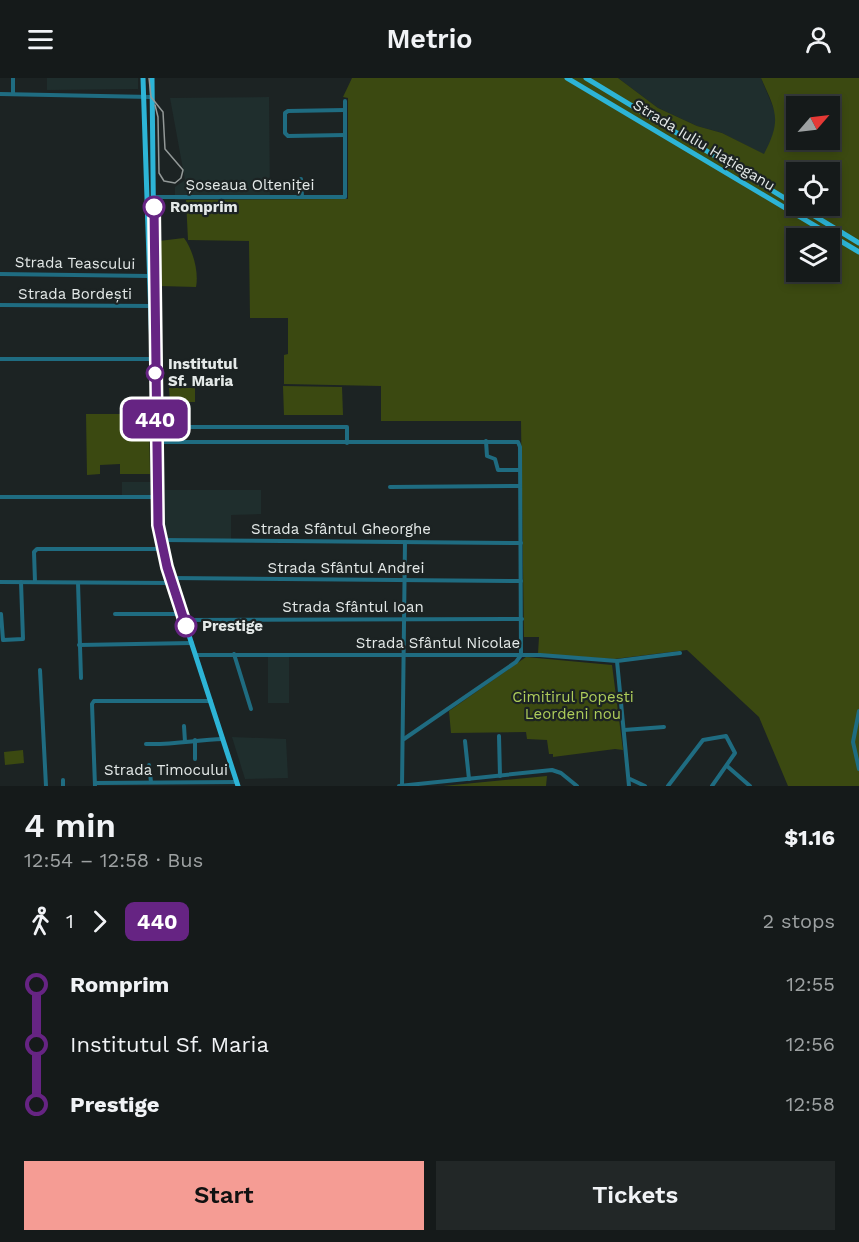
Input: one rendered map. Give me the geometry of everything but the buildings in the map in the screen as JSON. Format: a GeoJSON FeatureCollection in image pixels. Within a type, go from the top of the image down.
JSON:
{"type":"FeatureCollection","features":[{"type":"Feature","properties":{"kind":"main road"},"geometry":{"type":"LineString","coordinates":[[143,78],[148,96],[154,197],[151,306],[154,359]]}},
{"type":"Feature","properties":{"kind":"main road"},"geometry":{"type":"LineString","coordinates":[[152,78],[148,96],[157,497],[160,540],[238,784]]}},
{"type":"Feature","properties":{"kind":"main road","name":"Strada Iuliu Hațieganu"},"geometry":{"type":"LineString","coordinates":[[567,78],[859,252]]}},
{"type":"Feature","properties":{"kind":"main road","name":"Strada Iuliu Hațieganu"},"geometry":{"type":"LineString","coordinates":[[586,78],[786,198]]}},
{"type":"Feature","properties":{"kind":"main road"},"geometry":{"type":"LineString","coordinates":[[629,115],[634,106]]}},
{"type":"Feature","properties":{"kind":"main road","name":"Strada Iuliu Hațieganu"},"geometry":{"type":"LineString","coordinates":[[815,216],[859,243]]}},
{"type":"Feature","properties":{"kind":"street"},"geometry":{"type":"LineString","coordinates":[[13,78],[14,94]]}},
{"type":"Feature","properties":{"kind":"street"},"geometry":{"type":"LineString","coordinates":[[0,94],[148,96]]}},
{"type":"Feature","properties":{"kind":"street"},"geometry":{"type":"LineString","coordinates":[[345,100],[345,110],[345,135],[288,136],[285,133],[285,113],[288,111],[345,110]]}},
{"type":"Feature","properties":{"kind":"street","name":"Șoseaua Olteniței"},"geometry":{"type":"LineString","coordinates":[[154,197],[345,197],[345,135]]}},
{"type":"Feature","properties":{"kind":"street"},"geometry":{"type":"LineString","coordinates":[[301,179],[302,197]]}},
{"type":"Feature","properties":{"kind":"street","name":"Strada Teascului"},"geometry":{"type":"LineString","coordinates":[[0,274],[153,276]]}},
{"type":"Feature","properties":{"kind":"street","name":"Strada Bordești"},"geometry":{"type":"LineString","coordinates":[[0,305],[151,306]]}},
{"type":"Feature","properties":{"kind":"street"},"geometry":{"type":"LineString","coordinates":[[0,359],[154,359]]}},
{"type":"Feature","properties":{"kind":"street"},"geometry":{"type":"LineString","coordinates":[[156,427],[347,427],[347,443]]}},
{"type":"Feature","properties":{"kind":"street"},"geometry":{"type":"LineString","coordinates":[[486,441],[487,456],[495,459],[498,470],[520,470]]}},
{"type":"Feature","properties":{"kind":"street"},"geometry":{"type":"LineString","coordinates":[[156,442],[518,442],[521,655],[518,661],[404,739]]}},
{"type":"Feature","properties":{"kind":"street"},"geometry":{"type":"LineString","coordinates":[[390,487],[520,486]]}},
{"type":"Feature","properties":{"kind":"street"},"geometry":{"type":"LineString","coordinates":[[0,497],[157,497]]}},
{"type":"Feature","properties":{"kind":"street","name":"Strada Sfântul Gheorghe"},"geometry":{"type":"LineString","coordinates":[[160,540],[521,543]]}},
{"type":"Feature","properties":{"kind":"street"},"geometry":{"type":"LineString","coordinates":[[405,542],[406,655],[401,786],[554,771],[575,785]]}},
{"type":"Feature","properties":{"kind":"street"},"geometry":{"type":"LineString","coordinates":[[35,582],[34,552],[37,549],[162,549]]}},
{"type":"Feature","properties":{"kind":"street","name":"Strada Sfântul Andrei"},"geometry":{"type":"LineString","coordinates":[[0,582],[521,581]]}},
{"type":"Feature","properties":{"kind":"street"},"geometry":{"type":"LineString","coordinates":[[1,614],[3,640],[22,639],[21,582]]}},
{"type":"Feature","properties":{"kind":"street"},"geometry":{"type":"LineString","coordinates":[[78,583],[81,678]]}},
{"type":"Feature","properties":{"kind":"street"},"geometry":{"type":"LineString","coordinates":[[128,608],[131,614]]}},
{"type":"Feature","properties":{"kind":"street"},"geometry":{"type":"LineString","coordinates":[[115,614],[183,617]]}},
{"type":"Feature","properties":{"kind":"street","name":"Strada Sfântul Ioan"},"geometry":{"type":"LineString","coordinates":[[183,617],[522,619]]}},
{"type":"Feature","properties":{"kind":"street"},"geometry":{"type":"LineString","coordinates":[[80,645],[192,643]]}},
{"type":"Feature","properties":{"kind":"street","name":"Strada Sfântul Nicolae"},"geometry":{"type":"LineString","coordinates":[[196,655],[521,655],[617,661],[680,653]]}},
{"type":"Feature","properties":{"kind":"street"},"geometry":{"type":"LineString","coordinates":[[234,654],[250,709]]}},
{"type":"Feature","properties":{"kind":"street"},"geometry":{"type":"LineString","coordinates":[[617,661],[629,786]]}},
{"type":"Feature","properties":{"kind":"street"},"geometry":{"type":"LineString","coordinates":[[40,670],[46,786]]}},
{"type":"Feature","properties":{"kind":"street","name":"Strada Timocului"},"geometry":{"type":"LineString","coordinates":[[211,701],[96,700],[92,703],[95,784],[151,782],[238,784]]}},
{"type":"Feature","properties":{"kind":"street"},"geometry":{"type":"LineString","coordinates":[[859,711],[853,742],[859,769]]}},
{"type":"Feature","properties":{"kind":"street"},"geometry":{"type":"LineString","coordinates":[[184,726],[185,742]]}},
{"type":"Feature","properties":{"kind":"street"},"geometry":{"type":"LineString","coordinates":[[624,730],[664,727]]}},
{"type":"Feature","properties":{"kind":"street"},"geometry":{"type":"LineString","coordinates":[[499,736],[500,776]]}},
{"type":"Feature","properties":{"kind":"street"},"geometry":{"type":"LineString","coordinates":[[668,786],[705,738],[726,736],[735,749],[735,755],[714,785]]}},
{"type":"Feature","properties":{"kind":"street"},"geometry":{"type":"LineString","coordinates":[[146,744],[224,739]]}},
{"type":"Feature","properties":{"kind":"street"},"geometry":{"type":"LineString","coordinates":[[195,740],[195,759]]}},
{"type":"Feature","properties":{"kind":"street"},"geometry":{"type":"LineString","coordinates":[[465,741],[469,779]]}},
{"type":"Feature","properties":{"kind":"street"},"geometry":{"type":"LineString","coordinates":[[149,765],[151,782]]}},
{"type":"Feature","properties":{"kind":"street"},"geometry":{"type":"LineString","coordinates":[[727,766],[750,786]]}},
{"type":"Feature","properties":{"kind":"street"},"geometry":{"type":"LineString","coordinates":[[630,779],[645,786]]}},
{"type":"Feature","properties":{"kind":"street"},"geometry":{"type":"LineString","coordinates":[[63,780],[63,786]]}},
{"type":"Feature","properties":{"kind":"shaded area"},"geometry":{"type":"Polygon","coordinates":[[[47,78],[138,78],[138,89],[47,90],[47,78]]]}},
{"type":"Feature","properties":{"kind":"shaded area"},"geometry":{"type":"Polygon","coordinates":[[[618,78],[761,78],[776,114],[775,135],[765,155],[722,133],[697,126],[658,108],[618,78]]]}},
{"type":"Feature","properties":{"kind":"shaded area"},"geometry":{"type":"Polygon","coordinates":[[[269,97],[270,200],[175,200],[175,187],[185,180],[170,98],[269,97]]]}},
{"type":"Feature","properties":{"kind":"shaded area"},"geometry":{"type":"Polygon","coordinates":[[[122,482],[151,482],[151,495],[122,496],[122,482]]]}},
{"type":"Feature","properties":{"kind":"shaded area"},"geometry":{"type":"Polygon","coordinates":[[[165,490],[261,490],[261,514],[231,515],[231,540],[165,538],[165,490]]]}},
{"type":"Feature","properties":{"kind":"shaded area"},"geometry":{"type":"Polygon","coordinates":[[[268,657],[289,657],[289,703],[268,703],[268,657]]]}},
{"type":"Feature","properties":{"kind":"shaded area"},"geometry":{"type":"Polygon","coordinates":[[[232,737],[286,739],[288,778],[245,779],[232,737]]]}},
{"type":"Feature","properties":{"kind":"green space"},"geometry":{"type":"Polygon","coordinates":[[[352,78],[618,78],[658,108],[697,126],[722,133],[764,154],[773,132],[775,116],[761,78],[859,78],[859,786],[788,786],[759,717],[687,650],[614,659],[538,654],[539,637],[524,637],[521,421],[381,421],[381,386],[284,384],[284,355],[288,354],[288,318],[250,318],[249,241],[188,240],[186,200],[348,199],[348,98],[343,97],[352,78]]]}},
{"type":"Feature","properties":{"kind":"green space"},"geometry":{"type":"Polygon","coordinates":[[[184,238],[195,261],[196,287],[160,286],[159,241],[184,238]]]}},
{"type":"Feature","properties":{"kind":"green space"},"geometry":{"type":"Polygon","coordinates":[[[283,386],[342,387],[343,415],[284,415],[283,386]]]}},
{"type":"Feature","properties":{"kind":"green space"},"geometry":{"type":"Polygon","coordinates":[[[169,388],[195,388],[195,402],[170,402],[169,388]]]}},
{"type":"Feature","properties":{"kind":"green space"},"geometry":{"type":"Polygon","coordinates":[[[86,414],[149,414],[150,474],[120,474],[120,464],[100,465],[100,474],[87,475],[86,414]]]}},
{"type":"Feature","properties":{"kind":"green space","name":"Cimitirul Popesti Leordeni nou"},"geometry":{"type":"Polygon","coordinates":[[[526,657],[612,665],[623,750],[553,757],[553,754],[549,754],[547,740],[527,739],[526,732],[451,733],[449,711],[526,657]]]}},
{"type":"Feature","properties":{"kind":"green space"},"geometry":{"type":"Polygon","coordinates":[[[23,750],[24,763],[5,765],[4,752],[23,750]]]}},
{"type":"Feature","properties":{"kind":"green space"},"geometry":{"type":"Polygon","coordinates":[[[547,776],[546,786],[443,786],[547,776]]]}},
{"type":"Feature","properties":{"kind":"tram line"},"geometry":{"type":"LineString","coordinates":[[149,78],[151,97],[163,112],[165,149],[183,170],[181,178],[175,183],[164,181],[159,173],[158,117],[155,105]]}},
{"type":"Feature","properties":{"kind":"bus line","name":"440"},"geometry":{"type":"LineString","coordinates":[[154,207],[156,351],[154,359],[158,525],[167,567],[186,626]]}},
{"type":"Feature","properties":{"kind":"place","name":"Romprim"},"geometry":{"type":"Point","coordinates":[154,207]}},
{"type":"Feature","properties":{"kind":"place","name":"Institutul Sf. Maria"},"geometry":{"type":"Point","coordinates":[155,373]}},
{"type":"Feature","properties":{"kind":"place","name":"Prestige"},"geometry":{"type":"Point","coordinates":[186,626]}}]}
